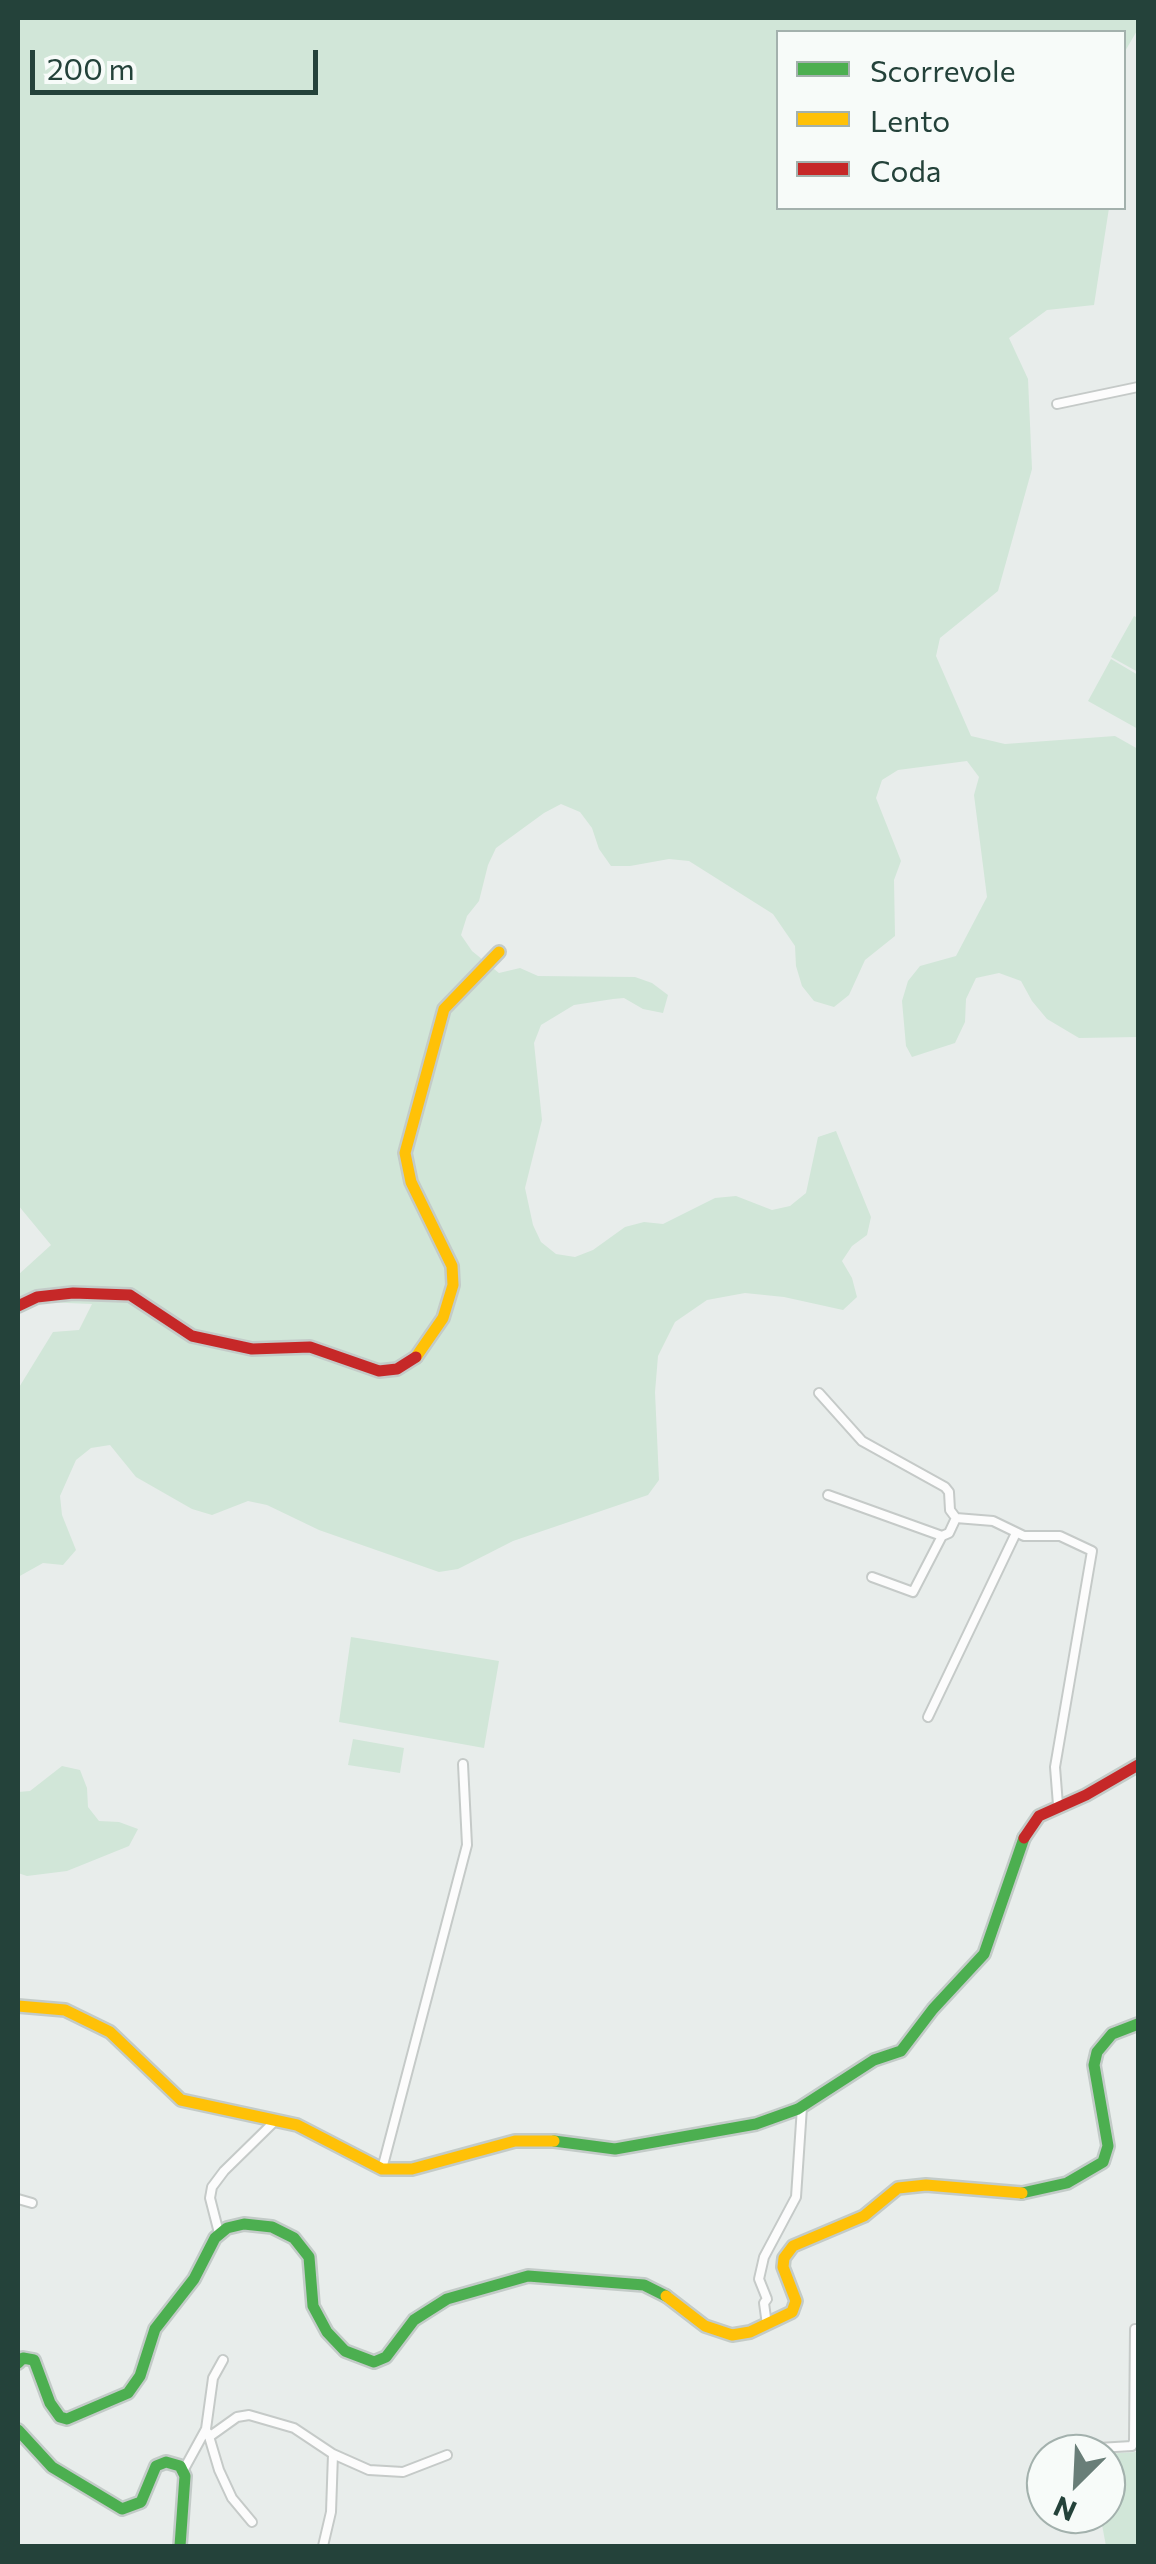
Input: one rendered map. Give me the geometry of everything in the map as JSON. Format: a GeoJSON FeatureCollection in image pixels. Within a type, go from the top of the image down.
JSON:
{"type":"FeatureCollection","features":[{"type":"Feature","properties":{"kind":"street"},"geometry":{"type":"LineString","coordinates":[[1057,404],[1138,388]]}},
{"type":"Feature","properties":{"kind":"street"},"geometry":{"type":"LineString","coordinates":[[18,1306],[38,1297],[130,1295],[192,1336],[252,1349],[310,1347],[379,1371],[412,1362],[443,1318],[453,1286],[452,1266],[411,1182],[406,1153],[444,1009],[499,952]]}},
{"type":"Feature","properties":{"kind":"street"},"geometry":{"type":"LineString","coordinates":[[820,1393],[862,1441],[945,1487],[956,1518],[993,1521],[1033,1537],[1060,1536],[1092,1551],[1055,1768],[1058,1805]]}},
{"type":"Feature","properties":{"kind":"street"},"geometry":{"type":"LineString","coordinates":[[828,1495],[942,1536],[949,1534],[956,1518]]}},
{"type":"Feature","properties":{"kind":"street"},"geometry":{"type":"LineString","coordinates":[[928,1717],[1016,1533]]}},
{"type":"Feature","properties":{"kind":"street"},"geometry":{"type":"LineString","coordinates":[[872,1577],[913,1592],[942,1536]]}},
{"type":"Feature","properties":{"kind":"street"},"geometry":{"type":"LineString","coordinates":[[382,2169],[467,1846],[463,1764]]}},
{"type":"Feature","properties":{"kind":"street"},"geometry":{"type":"LineString","coordinates":[[18,2006],[65,2010],[110,2032],[180,2100],[297,2125],[382,2169],[412,2169],[515,2141],[615,2148],[756,2124],[802,2107],[874,2060],[901,2052],[933,2009],[984,1954],[1027,1832],[1039,1816],[1138,1765]]}},
{"type":"Feature","properties":{"kind":"street"},"geometry":{"type":"LineString","coordinates":[[18,2364],[23,2358],[34,2360],[50,2403],[60,2417],[67,2419],[128,2392],[140,2376],[160,2320],[194,2279],[219,2234],[244,2224],[272,2227],[294,2238],[308,2257],[314,2306],[328,2332],[345,2351],[364,2360],[374,2362],[386,2357],[414,2320],[436,2304],[528,2276],[644,2285],[705,2326],[741,2334],[792,2312],[796,2301],[784,2258],[792,2246],[864,2216],[898,2188],[926,2185],[1024,2193],[1067,2183],[1089,2173],[1107,2153],[1108,2130],[1094,2066],[1096,2052],[1112,2034],[1138,2024]]}},
{"type":"Feature","properties":{"kind":"street"},"geometry":{"type":"LineString","coordinates":[[768,2325],[764,2303],[767,2300],[760,2279],[764,2257],[796,2197],[802,2107]]}},
{"type":"Feature","properties":{"kind":"street"},"geometry":{"type":"LineString","coordinates":[[219,2234],[212,2210],[212,2187],[274,2122]]}},
{"type":"Feature","properties":{"kind":"street"},"geometry":{"type":"LineString","coordinates":[[18,2199],[32,2203]]}},
{"type":"Feature","properties":{"kind":"street"},"geometry":{"type":"LineString","coordinates":[[1126,2446],[1132,2446],[1134,2441],[1138,2329]]}},
{"type":"Feature","properties":{"kind":"street"},"geometry":{"type":"LineString","coordinates":[[223,2360],[213,2378],[208,2433],[218,2470],[232,2498],[252,2522]]}},
{"type":"Feature","properties":{"kind":"street"},"geometry":{"type":"LineString","coordinates":[[180,2546],[183,2471],[208,2433],[236,2417],[249,2415],[294,2428],[350,2464],[387,2473],[403,2472],[447,2455]]}},
{"type":"Feature","properties":{"kind":"street"},"geometry":{"type":"LineString","coordinates":[[18,2430],[52,2467],[122,2509],[141,2502],[156,2466],[172,2463],[183,2471]]}},
{"type":"Feature","properties":{"kind":"street"},"geometry":{"type":"LineString","coordinates":[[323,2546],[331,2512],[334,2454]]}},
{"type":"Feature","properties":{"kind":"green space"},"geometry":{"type":"Polygon","coordinates":[[[18,18],[1138,18],[1138,29],[1126,50],[1126,30],[776,30],[776,210],[1109,210],[1094,305],[1047,310],[1009,338],[1028,379],[1032,469],[998,591],[940,638],[936,656],[971,736],[1005,744],[1115,736],[1138,749],[1138,1037],[1079,1038],[1047,1019],[1021,981],[999,973],[976,978],[966,999],[965,1022],[955,1043],[912,1057],[906,1046],[902,1001],[908,981],[920,966],[956,956],[987,897],[974,795],[979,777],[967,761],[898,770],[882,780],[876,798],[901,861],[894,880],[895,936],[865,960],[849,995],[834,1007],[814,1001],[802,986],[795,946],[773,914],[689,861],[669,859],[611,866],[580,812],[561,804],[496,848],[479,901],[467,916],[461,935],[472,951],[499,973],[520,968],[538,976],[635,977],[668,995],[663,1013],[643,1009],[624,998],[613,999],[574,1005],[541,1025],[534,1043],[542,1120],[525,1188],[541,1242],[556,1254],[575,1257],[593,1250],[625,1227],[644,1222],[663,1224],[715,1198],[736,1196],[772,1210],[790,1206],[806,1193],[818,1137],[836,1131],[871,1217],[867,1235],[852,1246],[842,1261],[857,1297],[843,1310],[745,1293],[707,1300],[675,1322],[658,1356],[655,1392],[659,1480],[648,1495],[513,1541],[458,1569],[439,1572],[319,1530],[267,1505],[248,1501],[212,1515],[192,1509],[136,1477],[110,1445],[91,1448],[76,1460],[60,1496],[62,1515],[76,1550],[63,1565],[43,1563],[18,1577],[18,1389],[53,1332],[79,1330],[92,1304],[18,1301],[18,1275],[51,1245],[18,1205],[18,18]]]}},
{"type":"Feature","properties":{"kind":"green space"},"geometry":{"type":"Polygon","coordinates":[[[1134,616],[1138,618],[1138,672],[1111,657],[1134,616]]]}},
{"type":"Feature","properties":{"kind":"green space"},"geometry":{"type":"Polygon","coordinates":[[[1111,659],[1138,675],[1138,729],[1088,701],[1111,659]]]}},
{"type":"Feature","properties":{"kind":"green space"},"geometry":{"type":"Polygon","coordinates":[[[351,1637],[499,1661],[484,1748],[339,1722],[351,1637]]]}},
{"type":"Feature","properties":{"kind":"green space"},"geometry":{"type":"Polygon","coordinates":[[[353,1739],[404,1748],[400,1773],[348,1765],[353,1739]]]}},
{"type":"Feature","properties":{"kind":"green space"},"geometry":{"type":"Polygon","coordinates":[[[62,1766],[80,1770],[87,1788],[88,1807],[99,1821],[119,1822],[138,1829],[129,1846],[67,1871],[27,1876],[18,1873],[18,1792],[30,1791],[62,1766]]]}},
{"type":"Feature","properties":{"kind":"green space"},"geometry":{"type":"Polygon","coordinates":[[[1136,2452],[1138,2546],[1106,2546],[1104,2534],[1126,2534],[1126,2453],[1136,2452]]]}},
{"type":"Feature","properties":{"kind":"traffic: fast"},"geometry":{"type":"LineString","coordinates":[[554,2141],[615,2149],[756,2124],[798,2109],[874,2060],[901,2051],[984,1954],[1024,1838]]}},
{"type":"Feature","properties":{"kind":"traffic: fast"},"geometry":{"type":"LineString","coordinates":[[1022,2193],[1067,2183],[1103,2162],[1108,2146],[1094,2065],[1097,2052],[1112,2034],[1138,2024]]}},
{"type":"Feature","properties":{"kind":"traffic: fast"},"geometry":{"type":"LineString","coordinates":[[18,2363],[23,2358],[34,2360],[50,2403],[60,2417],[67,2419],[128,2393],[140,2376],[155,2329],[194,2279],[215,2238],[227,2228],[244,2224],[272,2227],[294,2238],[309,2257],[313,2306],[327,2332],[345,2351],[374,2362],[386,2357],[414,2320],[447,2299],[528,2276],[644,2285],[666,2296]]}},
{"type":"Feature","properties":{"kind":"traffic: fast"},"geometry":{"type":"LineString","coordinates":[[18,2430],[52,2467],[122,2509],[141,2502],[156,2466],[166,2462],[180,2466],[185,2476],[180,2546]]}},
{"type":"Feature","properties":{"kind":"traffic: slow"},"geometry":{"type":"LineString","coordinates":[[416,1357],[443,1318],[453,1285],[452,1266],[411,1182],[405,1153],[444,1009],[499,952]]}},
{"type":"Feature","properties":{"kind":"traffic: slow"},"geometry":{"type":"LineString","coordinates":[[18,2006],[65,2010],[110,2032],[181,2100],[297,2125],[382,2169],[412,2169],[515,2141],[554,2141]]}},
{"type":"Feature","properties":{"kind":"traffic: slow"},"geometry":{"type":"LineString","coordinates":[[666,2296],[705,2326],[732,2335],[750,2332],[792,2312],[796,2301],[783,2267],[793,2246],[864,2216],[898,2188],[926,2185],[1022,2193]]}},
{"type":"Feature","properties":{"kind":"traffic: jam"},"geometry":{"type":"LineString","coordinates":[[18,1306],[37,1297],[73,1293],[130,1295],[192,1336],[252,1349],[310,1347],[379,1371],[397,1369],[416,1357]]}},
{"type":"Feature","properties":{"kind":"traffic: jam"},"geometry":{"type":"LineString","coordinates":[[1024,1838],[1039,1816],[1138,1765]]}}]}
